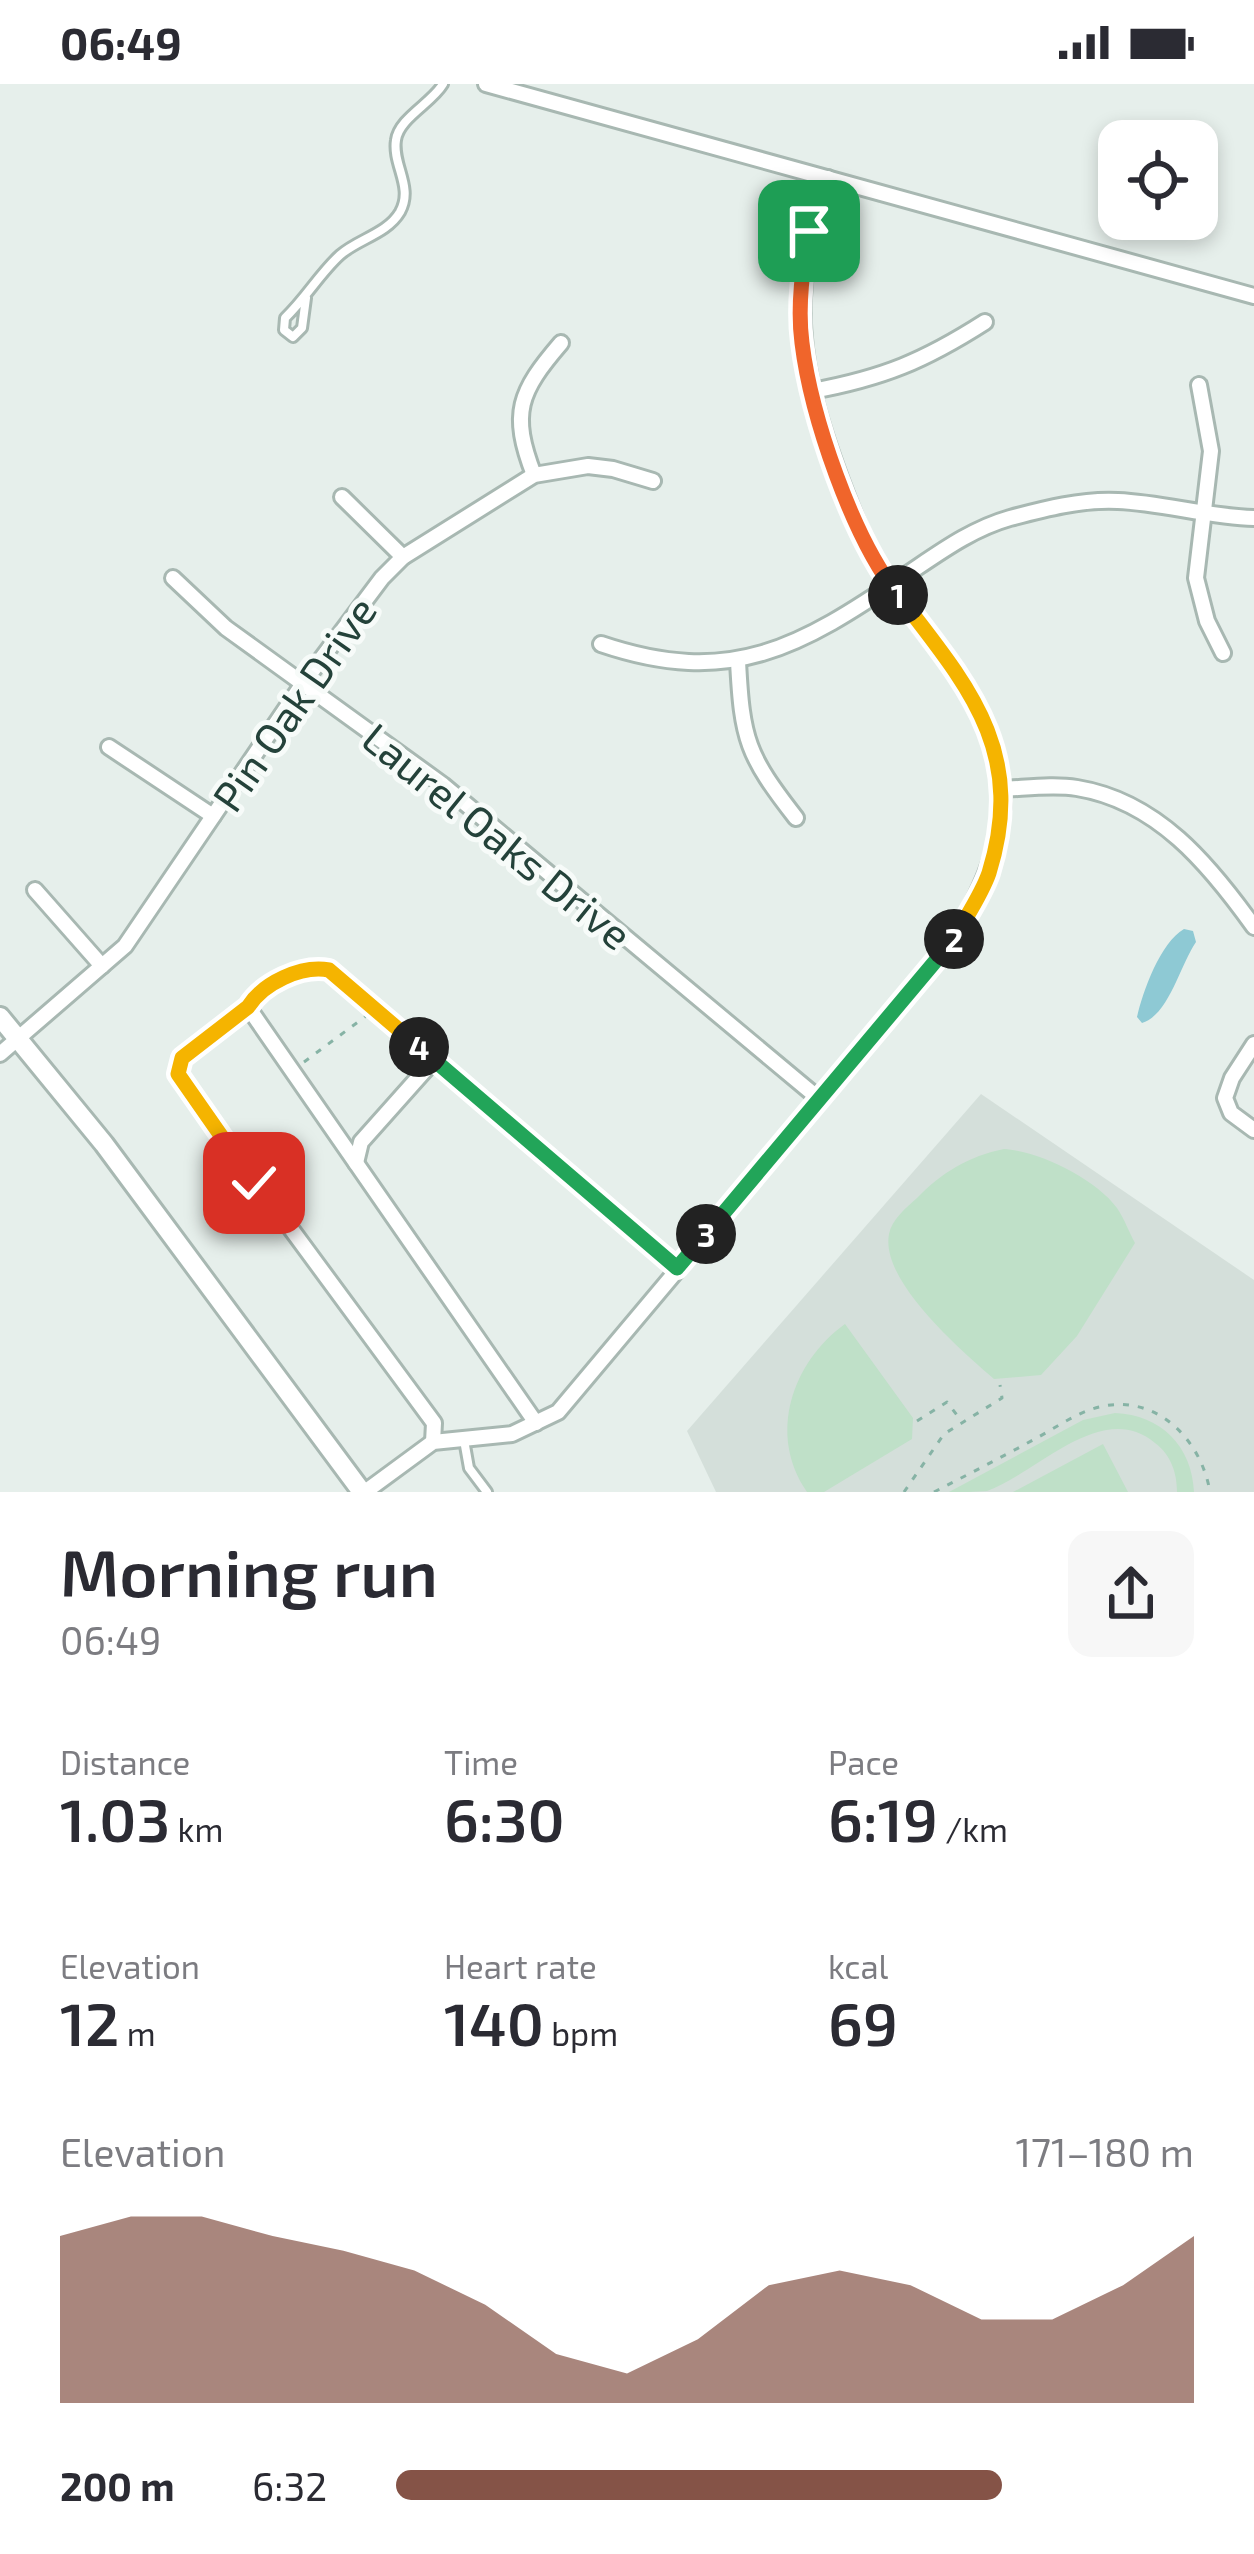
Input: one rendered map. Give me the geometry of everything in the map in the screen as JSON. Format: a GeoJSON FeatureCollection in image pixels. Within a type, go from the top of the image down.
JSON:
{"type":"FeatureCollection","features":[{"type":"Feature","properties":{"kind":"street"},"geometry":{"type":"LineString","coordinates":[[486,84],[1254,296]]}},
{"type":"Feature","properties":{"kind":"street"},"geometry":{"type":"LineString","coordinates":[[0,1017],[117,1161],[364,1492],[433,1442],[512,1434],[559,1412],[952,943],[988,875],[1002,789],[992,742],[970,688],[890,586],[860,530],[817,415],[802,342],[803,266],[827,178]]}},
{"type":"Feature","properties":{"kind":"street"},"geometry":{"type":"LineString","coordinates":[[812,391],[868,380],[932,357],[985,322]]}},
{"type":"Feature","properties":{"kind":"street"},"geometry":{"type":"LineString","coordinates":[[534,475],[522,446],[519,416],[532,376],[561,343]]}},
{"type":"Feature","properties":{"kind":"street"},"geometry":{"type":"LineString","coordinates":[[1199,385],[1211,451],[1196,578],[1207,621],[1222,653]]}},
{"type":"Feature","properties":{"kind":"street","name":"Pin Oak Drive"},"geometry":{"type":"LineString","coordinates":[[0,1054],[125,946],[304,682],[403,557],[534,475],[588,466],[653,482]]}},
{"type":"Feature","properties":{"kind":"street"},"geometry":{"type":"LineString","coordinates":[[342,497],[403,557]]}},
{"type":"Feature","properties":{"kind":"street"},"geometry":{"type":"LineString","coordinates":[[601,644],[669,662],[738,661],[794,645],[986,526],[1061,506],[1115,501],[1254,518]]}},
{"type":"Feature","properties":{"kind":"street","name":"Laurel Oaks Drive"},"geometry":{"type":"LineString","coordinates":[[173,578],[226,628],[443,785],[818,1098]]}},
{"type":"Feature","properties":{"kind":"street"},"geometry":{"type":"LineString","coordinates":[[738,661],[741,723],[758,770],[796,818]]}},
{"type":"Feature","properties":{"kind":"street"},"geometry":{"type":"LineString","coordinates":[[110,746],[213,816]]}},
{"type":"Feature","properties":{"kind":"street"},"geometry":{"type":"LineString","coordinates":[[1002,789],[1074,787],[1121,800],[1168,827],[1224,885],[1254,927]]}},
{"type":"Feature","properties":{"kind":"street"},"geometry":{"type":"LineString","coordinates":[[34,890],[102,966]]}},
{"type":"Feature","properties":{"kind":"street"},"geometry":{"type":"LineString","coordinates":[[433,1442],[434,1423],[178,1074],[182,1058],[248,1007],[255,996],[298,971],[329,970],[677,1268]]}},
{"type":"Feature","properties":{"kind":"street"},"geometry":{"type":"LineString","coordinates":[[248,1007],[536,1423]]}},
{"type":"Feature","properties":{"kind":"street"},"geometry":{"type":"LineString","coordinates":[[1254,1044],[1225,1098],[1231,1113],[1254,1130]]}},
{"type":"Feature","properties":{"kind":"street"},"geometry":{"type":"LineString","coordinates":[[356,1163],[361,1142],[434,1060]]}},
{"type":"Feature","properties":{"kind":"lane"},"geometry":{"type":"LineString","coordinates":[[306,298],[302,328],[293,337],[284,330],[286,318],[341,254],[398,216],[406,196],[395,140],[443,84]]}},
{"type":"Feature","properties":{"kind":"lane"},"geometry":{"type":"LineString","coordinates":[[464,1439],[469,1468],[487,1492]]}},
{"type":"Feature","properties":{"kind":"path"},"geometry":{"type":"LineString","coordinates":[[304,1062],[367,1015]]}},
{"type":"Feature","properties":{"kind":"path"},"geometry":{"type":"LineString","coordinates":[[904,1492],[935,1443],[961,1420],[1001,1398],[1000,1385]]}},
{"type":"Feature","properties":{"kind":"path"},"geometry":{"type":"LineString","coordinates":[[917,1421],[947,1402],[961,1420]]}},
{"type":"Feature","properties":{"kind":"path"},"geometry":{"type":"LineString","coordinates":[[934,1492],[1085,1412],[1118,1405],[1154,1412],[1180,1430],[1200,1459],[1210,1492]]}},
{"type":"Feature","properties":{"kind":"shaded area"},"geometry":{"type":"Polygon","coordinates":[[[981,1094],[1254,1280],[1254,1492],[716,1492],[687,1431],[981,1094]]]}},
{"type":"Feature","properties":{"kind":"green space"},"geometry":{"type":"Polygon","coordinates":[[[1004,1149],[1050,1161],[1095,1187],[1117,1208],[1135,1243],[1077,1336],[1041,1375],[994,1379],[944,1333],[910,1293],[890,1253],[889,1234],[900,1214],[936,1181],[967,1161],[1004,1149]]]}},
{"type":"Feature","properties":{"kind":"green space"},"geometry":{"type":"Polygon","coordinates":[[[845,1324],[913,1418],[912,1439],[824,1492],[807,1492],[789,1447],[791,1401],[811,1358],[845,1324]]]}},
{"type":"Feature","properties":{"kind":"green space"},"geometry":{"type":"Polygon","coordinates":[[[1115,1413],[1146,1420],[1171,1436],[1187,1461],[1194,1492],[1177,1492],[1172,1465],[1155,1443],[1135,1431],[1113,1429],[1070,1444],[987,1491],[949,1492],[1083,1420],[1115,1413]]]}},
{"type":"Feature","properties":{"kind":"green space"},"geometry":{"type":"Polygon","coordinates":[[[1103,1444],[1128,1492],[1013,1492],[1103,1444]]]}},
{"type":"Feature","properties":{"kind":"water"},"geometry":{"type":"Polygon","coordinates":[[[1184,929],[1193,931],[1196,942],[1167,1000],[1142,1023],[1137,1017],[1154,968],[1167,945],[1184,929]]]}},
{"type":"Feature","properties":{"kind":"route"},"geometry":{"type":"LineString","coordinates":[[254,1183],[178,1074],[182,1058],[248,1007],[255,996],[298,971],[329,970],[677,1268],[952,943],[988,875],[1004,796],[992,742],[970,688],[890,586],[860,530],[817,415],[802,342],[803,266],[809,231]]}}]}
